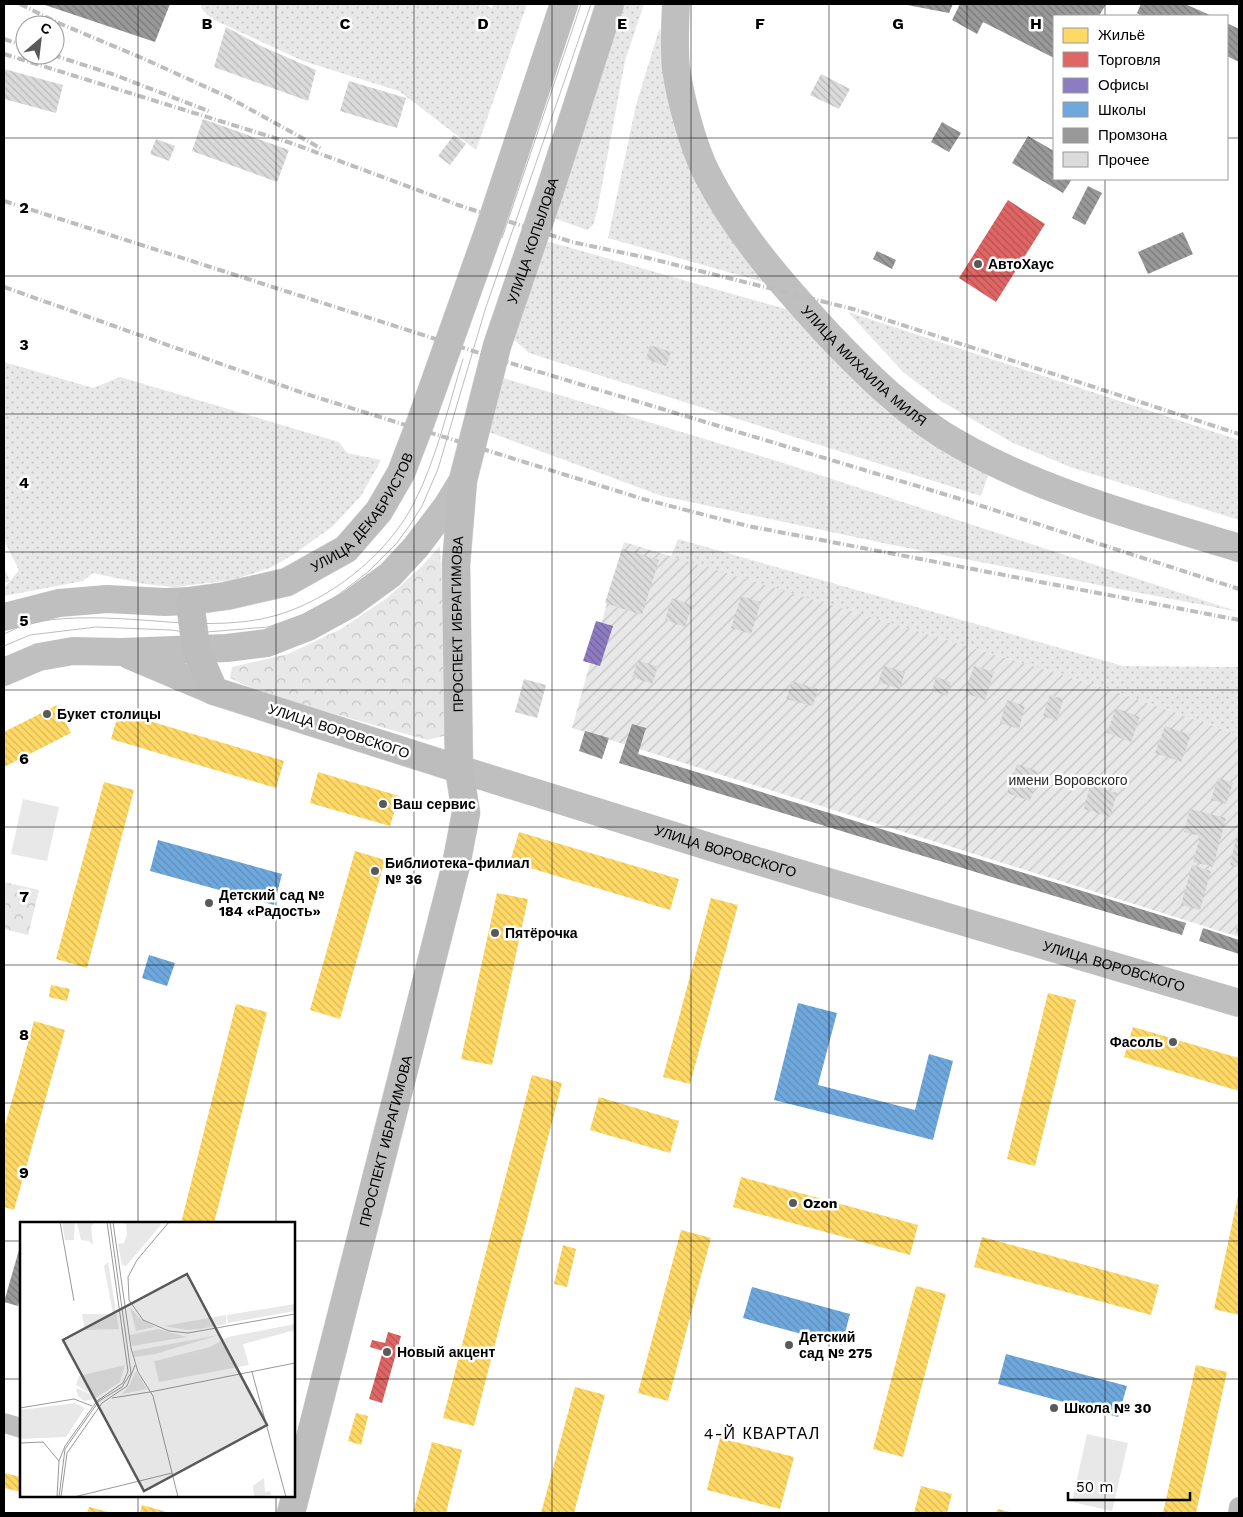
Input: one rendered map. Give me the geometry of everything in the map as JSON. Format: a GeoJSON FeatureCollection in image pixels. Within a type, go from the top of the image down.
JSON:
{"type":"FeatureCollection","features":[{"type":"Feature","properties":{"kind":"main road","name":"УЛИЦА ДЕКАБРИСТОВ"},"geometry":{"type":"LineString","coordinates":[[4,617],[59,603],[107,599],[165,602],[190,601],[226,596],[287,582],[346,549],[379,511],[401,472],[514,156],[564,4]]}},
{"type":"Feature","properties":{"kind":"main road","name":"УЛИЦА КОПЫЛОВА"},"geometry":{"type":"LineString","coordinates":[[463,480],[497,346],[610,4]]}},
{"type":"Feature","properties":{"kind":"main road","name":"УЛИЦА МИХАИЛА МИЛЯ"},"geometry":{"type":"LineString","coordinates":[[676,4],[676,67],[689,124],[706,172],[730,213],[778,279],[862,368],[907,409],[959,444],[1008,470],[1096,504],[1239,548]]}},
{"type":"Feature","properties":{"kind":"main road"},"geometry":{"type":"LineString","coordinates":[[4,672],[39,657],[72,651],[121,652],[227,648],[267,643],[308,627],[350,604],[390,575],[421,540],[447,506],[463,480]]}},
{"type":"Feature","properties":{"kind":"main road","name":"ПРОСПЕКТ ИБРАГИМОВА"},"geometry":{"type":"LineString","coordinates":[[295,1471],[456,865],[466,813],[459,769],[456,565],[463,480]]}},
{"type":"Feature","properties":{"kind":"main road"},"geometry":{"type":"LineString","coordinates":[[190,601],[196,649],[214,691]]}},
{"type":"Feature","properties":{"kind":"main road","name":"УЛИЦА ВОРОВСКОГО"},"geometry":{"type":"LineString","coordinates":[[121,652],[214,691],[459,769],[720,850],[1239,1003]]}},
{"type":"Feature","properties":{"kind":"main road","name":"ПРОСПЕКТ ИБРАГИМОВА"},"geometry":{"type":"LineString","coordinates":[[295,1429],[414,958],[459,769]]}},
{"type":"Feature","properties":{"kind":"main road","name":"ПРОСПЕКТ ИБРАГИМОВА"},"geometry":{"type":"LineString","coordinates":[[273,1513],[287,1501]]}},
{"type":"Feature","properties":{"kind":"street"},"geometry":{"type":"LineString","coordinates":[[4,1423],[20,1428]]}},
{"type":"Feature","properties":{"kind":"street"},"geometry":{"type":"LineString","coordinates":[[1238,1513],[1239,1507]]}},
{"type":"Feature","properties":{"kind":"green space"},"geometry":{"type":"Polygon","coordinates":[[[201,4],[484,4],[492,8],[493,4],[527,4],[476,150],[399,91],[303,61],[210,18],[201,8],[201,4]]]}},
{"type":"Feature","properties":{"kind":"green space"},"geometry":{"type":"Polygon","coordinates":[[[621,4],[644,4],[625,61],[597,212],[593,225],[587,230],[548,216],[621,4]]]}},
{"type":"Feature","properties":{"kind":"green space"},"geometry":{"type":"Polygon","coordinates":[[[660,27],[668,85],[770,284],[608,238],[636,105],[660,27]]]}},
{"type":"Feature","properties":{"kind":"green space"},"geometry":{"type":"Polygon","coordinates":[[[543,240],[789,310],[883,408],[988,475],[981,496],[529,353],[512,338],[543,240]]]}},
{"type":"Feature","properties":{"kind":"green space"},"geometry":{"type":"Polygon","coordinates":[[[848,312],[1239,440],[1239,520],[1070,467],[1011,442],[941,401],[903,372],[848,312]]]}},
{"type":"Feature","properties":{"kind":"green space"},"geometry":{"type":"Polygon","coordinates":[[[4,362],[93,388],[120,377],[339,442],[347,453],[381,460],[361,496],[333,526],[296,553],[270,568],[233,580],[174,587],[145,584],[93,573],[83,581],[4,596],[4,588],[9,582],[4,583],[4,568],[10,581],[19,570],[4,540],[4,362]]]}},
{"type":"Feature","properties":{"kind":"green space"},"geometry":{"type":"Polygon","coordinates":[[[503,378],[777,461],[1239,612],[897,546],[662,496],[486,431],[503,378]]]}},
{"type":"Feature","properties":{"kind":"green space"},"geometry":{"type":"Polygon","coordinates":[[[678,539],[1123,666],[1239,667],[1239,735],[1108,689],[671,557],[678,539]]]}},
{"type":"Feature","properties":{"kind":"green space","name":"имени Воровского"},"geometry":{"type":"Polygon","coordinates":[[[624,542],[1108,689],[1239,735],[1239,937],[572,728],[624,542]]]}},
{"type":"Feature","properties":{"kind":"green space"},"geometry":{"type":"Polygon","coordinates":[[[440,546],[448,735],[427,740],[264,694],[230,678],[232,667],[288,654],[341,629],[387,598],[421,567],[440,546]]]}},
{"type":"Feature","properties":{"kind":"green space"},"geometry":{"type":"Polygon","coordinates":[[[23,799],[59,807],[47,861],[11,854],[23,799]]]}},
{"type":"Feature","properties":{"kind":"green space"},"geometry":{"type":"Polygon","coordinates":[[[4,882],[39,890],[28,935],[4,929],[4,882]]]}},
{"type":"Feature","properties":{"kind":"green space"},"geometry":{"type":"Polygon","coordinates":[[[1087,1434],[1128,1443],[1112,1511],[1072,1502],[1087,1434]]]}},
{"type":"Feature","properties":{"kind":"building: Жильё"},"geometry":{"type":"Polygon","coordinates":[[[57,705],[71,733],[4,767],[4,732],[57,705]]]}},
{"type":"Feature","properties":{"kind":"building: Жильё"},"geometry":{"type":"Polygon","coordinates":[[[119,712],[284,761],[276,788],[111,739],[119,712]]]}},
{"type":"Feature","properties":{"kind":"building: Жильё"},"geometry":{"type":"Polygon","coordinates":[[[318,772],[399,796],[390,826],[310,803],[318,772]]]}},
{"type":"Feature","properties":{"kind":"building: Жильё"},"geometry":{"type":"Polygon","coordinates":[[[104,782],[134,790],[87,968],[56,959],[104,782]]]}},
{"type":"Feature","properties":{"kind":"building: Жильё"},"geometry":{"type":"Polygon","coordinates":[[[519,832],[679,879],[670,910],[510,862],[519,832]]]}},
{"type":"Feature","properties":{"kind":"building: Жильё"},"geometry":{"type":"Polygon","coordinates":[[[355,851],[385,860],[340,1019],[310,1010],[355,851]]]}},
{"type":"Feature","properties":{"kind":"building: Жильё"},"geometry":{"type":"Polygon","coordinates":[[[497,893],[528,899],[492,1065],[461,1059],[497,893]]]}},
{"type":"Feature","properties":{"kind":"building: Жильё"},"geometry":{"type":"Polygon","coordinates":[[[711,898],[738,905],[690,1084],[663,1077],[711,898]]]}},
{"type":"Feature","properties":{"kind":"building: Жильё"},"geometry":{"type":"Polygon","coordinates":[[[51,985],[70,989],[67,1001],[49,997],[51,985]]]}},
{"type":"Feature","properties":{"kind":"building: Жильё"},"geometry":{"type":"Polygon","coordinates":[[[1048,993],[1076,1000],[1035,1166],[1007,1159],[1048,993]]]}},
{"type":"Feature","properties":{"kind":"building: Жильё"},"geometry":{"type":"Polygon","coordinates":[[[236,1004],[267,1012],[214,1222],[181,1222],[236,1004]]]}},
{"type":"Feature","properties":{"kind":"building: Жильё"},"geometry":{"type":"Polygon","coordinates":[[[34,1021],[65,1030],[14,1210],[4,1207],[4,1129],[34,1021]]]}},
{"type":"Feature","properties":{"kind":"building: Жильё"},"geometry":{"type":"Polygon","coordinates":[[[1133,1027],[1239,1058],[1239,1091],[1124,1057],[1133,1027]]]}},
{"type":"Feature","properties":{"kind":"building: Жильё"},"geometry":{"type":"Polygon","coordinates":[[[532,1075],[562,1083],[474,1426],[443,1418],[532,1075]]]}},
{"type":"Feature","properties":{"kind":"building: Жильё"},"geometry":{"type":"Polygon","coordinates":[[[599,1097],[679,1121],[670,1153],[590,1130],[599,1097]]]}},
{"type":"Feature","properties":{"kind":"building: Жильё"},"geometry":{"type":"Polygon","coordinates":[[[741,1177],[918,1225],[910,1255],[733,1207],[741,1177]]]}},
{"type":"Feature","properties":{"kind":"building: Жильё"},"geometry":{"type":"Polygon","coordinates":[[[1239,1196],[1239,1315],[1214,1309],[1239,1196]]]}},
{"type":"Feature","properties":{"kind":"building: Жильё"},"geometry":{"type":"Polygon","coordinates":[[[681,1230],[711,1238],[668,1401],[638,1393],[681,1230]]]}},
{"type":"Feature","properties":{"kind":"building: Жильё"},"geometry":{"type":"Polygon","coordinates":[[[982,1237],[1159,1285],[1151,1315],[974,1267],[982,1237]]]}},
{"type":"Feature","properties":{"kind":"building: Жильё"},"geometry":{"type":"Polygon","coordinates":[[[563,1245],[576,1249],[567,1287],[554,1284],[563,1245]]]}},
{"type":"Feature","properties":{"kind":"building: Жильё"},"geometry":{"type":"Polygon","coordinates":[[[916,1286],[946,1294],[903,1457],[873,1449],[916,1286]]]}},
{"type":"Feature","properties":{"kind":"building: Жильё"},"geometry":{"type":"Polygon","coordinates":[[[1196,1365],[1227,1372],[1196,1513],[1163,1513],[1196,1365]]]}},
{"type":"Feature","properties":{"kind":"building: Жильё"},"geometry":{"type":"Polygon","coordinates":[[[575,1387],[605,1395],[574,1513],[541,1513],[575,1387]]]}},
{"type":"Feature","properties":{"kind":"building: Жильё"},"geometry":{"type":"Polygon","coordinates":[[[356,1413],[368,1416],[361,1445],[348,1441],[356,1413]]]}},
{"type":"Feature","properties":{"kind":"building: Жильё"},"geometry":{"type":"Polygon","coordinates":[[[720,1438],[794,1457],[780,1509],[707,1490],[720,1438]]]}},
{"type":"Feature","properties":{"kind":"building: Жильё"},"geometry":{"type":"Polygon","coordinates":[[[432,1442],[462,1450],[446,1513],[413,1513],[432,1442]]]}},
{"type":"Feature","properties":{"kind":"building: Жильё"},"geometry":{"type":"Polygon","coordinates":[[[4,1473],[20,1477],[20,1492],[4,1488],[4,1473]]]}},
{"type":"Feature","properties":{"kind":"building: Жильё"},"geometry":{"type":"Polygon","coordinates":[[[921,1486],[952,1494],[947,1513],[914,1513],[921,1486]]]}},
{"type":"Feature","properties":{"kind":"building: Жильё"},"geometry":{"type":"Polygon","coordinates":[[[142,1505],[170,1513],[140,1513],[142,1505]]]}},
{"type":"Feature","properties":{"kind":"building: Жильё"},"geometry":{"type":"Polygon","coordinates":[[[89,1507],[112,1513],[87,1513],[89,1507]]]}},
{"type":"Feature","properties":{"kind":"building: Жильё"},"geometry":{"type":"Polygon","coordinates":[[[998,1509],[1013,1513],[996,1513],[998,1509]]]}},
{"type":"Feature","properties":{"kind":"building: Торговля"},"geometry":{"type":"Polygon","coordinates":[[[1008,200],[1045,224],[996,302],[959,278],[1008,200]]]}},
{"type":"Feature","properties":{"kind":"building: Торговля"},"geometry":{"type":"Polygon","coordinates":[[[388,1332],[401,1336],[382,1403],[369,1399],[383,1351],[370,1347],[372,1340],[385,1343],[388,1332]]]}},
{"type":"Feature","properties":{"kind":"building: Офисы"},"geometry":{"type":"Polygon","coordinates":[[[596,621],[613,626],[600,666],[583,661],[596,621]]]}},
{"type":"Feature","properties":{"kind":"building: Школы"},"geometry":{"type":"Polygon","coordinates":[[[158,840],[282,874],[274,905],[150,871],[158,840]]]}},
{"type":"Feature","properties":{"kind":"building: Школы"},"geometry":{"type":"Polygon","coordinates":[[[149,955],[175,963],[167,986],[142,978],[149,955]]]}},
{"type":"Feature","properties":{"kind":"building: Школы"},"geometry":{"type":"Polygon","coordinates":[[[798,1003],[837,1013],[818,1085],[915,1110],[929,1054],[953,1061],[933,1140],[774,1100],[798,1003]]]}},
{"type":"Feature","properties":{"kind":"building: Школы"},"geometry":{"type":"Polygon","coordinates":[[[752,1287],[850,1314],[842,1345],[743,1318],[752,1287]]]}},
{"type":"Feature","properties":{"kind":"building: Школы"},"geometry":{"type":"Polygon","coordinates":[[[1006,1354],[1127,1386],[1118,1417],[998,1384],[1006,1354]]]}},
{"type":"Feature","properties":{"kind":"building: Промзона"},"geometry":{"type":"Polygon","coordinates":[[[42,4],[170,4],[155,42],[42,4]]]}},
{"type":"Feature","properties":{"kind":"building: Промзона"},"geometry":{"type":"Polygon","coordinates":[[[902,4],[953,4],[949,13],[902,4]]]}},
{"type":"Feature","properties":{"kind":"building: Промзона"},"geometry":{"type":"Polygon","coordinates":[[[960,4],[1106,4],[1100,15],[1053,15],[1053,57],[983,22],[977,34],[952,20],[960,4]]]}},
{"type":"Feature","properties":{"kind":"building: Промзона"},"geometry":{"type":"Polygon","coordinates":[[[1141,4],[1185,4],[1210,15],[1141,15],[1137,13],[1141,4]]]}},
{"type":"Feature","properties":{"kind":"building: Промзона"},"geometry":{"type":"Polygon","coordinates":[[[1228,24],[1239,29],[1239,62],[1228,56],[1228,24]]]}},
{"type":"Feature","properties":{"kind":"building: Промзона"},"geometry":{"type":"Polygon","coordinates":[[[942,122],[961,133],[949,152],[931,142],[942,122]]]}},
{"type":"Feature","properties":{"kind":"building: Промзона"},"geometry":{"type":"Polygon","coordinates":[[[1028,136],[1053,150],[1053,180],[1071,180],[1063,193],[1012,163],[1028,136]]]}},
{"type":"Feature","properties":{"kind":"building: Промзона"},"geometry":{"type":"Polygon","coordinates":[[[1088,186],[1102,193],[1085,225],[1072,218],[1088,186]]]}},
{"type":"Feature","properties":{"kind":"building: Промзона"},"geometry":{"type":"Polygon","coordinates":[[[1183,232],[1193,254],[1148,274],[1138,252],[1183,232]]]}},
{"type":"Feature","properties":{"kind":"building: Промзона"},"geometry":{"type":"Polygon","coordinates":[[[877,251],[896,260],[892,269],[873,259],[877,251]]]}},
{"type":"Feature","properties":{"kind":"building: Промзона"},"geometry":{"type":"Polygon","coordinates":[[[632,724],[646,728],[638,754],[1186,923],[1182,935],[619,763],[632,724]]]}},
{"type":"Feature","properties":{"kind":"building: Промзона"},"geometry":{"type":"Polygon","coordinates":[[[585,731],[609,738],[602,759],[579,751],[585,731]]]}},
{"type":"Feature","properties":{"kind":"building: Промзона"},"geometry":{"type":"Polygon","coordinates":[[[1203,928],[1239,940],[1239,954],[1199,941],[1203,928]]]}},
{"type":"Feature","properties":{"kind":"building: Промзона"},"geometry":{"type":"Polygon","coordinates":[[[20,1246],[20,1299],[18,1306],[4,1302],[20,1246]]]}},
{"type":"Feature","properties":{"kind":"building: Прочее"},"geometry":{"type":"Polygon","coordinates":[[[226,27],[261,46],[316,70],[308,101],[214,67],[226,27]]]}},
{"type":"Feature","properties":{"kind":"building: Прочее"},"geometry":{"type":"Polygon","coordinates":[[[4,69],[63,85],[56,113],[4,99],[4,69]]]}},
{"type":"Feature","properties":{"kind":"building: Прочее"},"geometry":{"type":"Polygon","coordinates":[[[821,74],[850,89],[839,109],[810,95],[821,74]]]}},
{"type":"Feature","properties":{"kind":"building: Прочее"},"geometry":{"type":"Polygon","coordinates":[[[349,81],[406,98],[397,128],[340,111],[349,81]]]}},
{"type":"Feature","properties":{"kind":"building: Прочее"},"geometry":{"type":"Polygon","coordinates":[[[203,119],[289,150],[277,182],[192,151],[203,119]]]}},
{"type":"Feature","properties":{"kind":"building: Прочее"},"geometry":{"type":"Polygon","coordinates":[[[454,135],[466,144],[450,165],[438,156],[454,135]]]}},
{"type":"Feature","properties":{"kind":"building: Прочее"},"geometry":{"type":"Polygon","coordinates":[[[156,139],[175,146],[169,161],[150,154],[156,139]]]}},
{"type":"Feature","properties":{"kind":"building: Прочее"},"geometry":{"type":"Polygon","coordinates":[[[650,345],[671,352],[666,366],[646,359],[650,345]]]}},
{"type":"Feature","properties":{"kind":"building: Прочее"},"geometry":{"type":"Polygon","coordinates":[[[622,549],[659,560],[642,615],[605,603],[622,549]]]}},
{"type":"Feature","properties":{"kind":"building: Прочее"},"geometry":{"type":"Polygon","coordinates":[[[741,596],[761,602],[751,634],[731,628],[741,596]]]}},
{"type":"Feature","properties":{"kind":"building: Прочее"},"geometry":{"type":"Polygon","coordinates":[[[672,598],[692,605],[685,627],[665,620],[672,598]]]}},
{"type":"Feature","properties":{"kind":"building: Прочее"},"geometry":{"type":"Polygon","coordinates":[[[638,660],[658,667],[652,684],[632,677],[638,660]]]}},
{"type":"Feature","properties":{"kind":"building: Прочее"},"geometry":{"type":"Polygon","coordinates":[[[884,666],[905,672],[900,689],[878,682],[884,666]]]}},
{"type":"Feature","properties":{"kind":"building: Прочее"},"geometry":{"type":"Polygon","coordinates":[[[974,666],[994,672],[985,700],[965,693],[974,666]]]}},
{"type":"Feature","properties":{"kind":"building: Прочее"},"geometry":{"type":"Polygon","coordinates":[[[936,677],[951,682],[947,696],[932,691],[936,677]]]}},
{"type":"Feature","properties":{"kind":"building: Прочее"},"geometry":{"type":"Polygon","coordinates":[[[524,679],[546,685],[537,718],[515,712],[524,679]]]}},
{"type":"Feature","properties":{"kind":"building: Прочее"},"geometry":{"type":"Polygon","coordinates":[[[792,681],[818,689],[813,706],[786,699],[792,681]]]}},
{"type":"Feature","properties":{"kind":"building: Прочее"},"geometry":{"type":"Polygon","coordinates":[[[1050,695],[1063,699],[1057,721],[1043,716],[1050,695]]]}},
{"type":"Feature","properties":{"kind":"building: Прочее"},"geometry":{"type":"Polygon","coordinates":[[[1007,700],[1025,706],[1019,729],[1000,723],[1007,700]]]}},
{"type":"Feature","properties":{"kind":"building: Прочее"},"geometry":{"type":"Polygon","coordinates":[[[1116,708],[1140,717],[1131,742],[1107,733],[1116,708]]]}},
{"type":"Feature","properties":{"kind":"building: Прочее"},"geometry":{"type":"Polygon","coordinates":[[[1165,726],[1191,735],[1181,762],[1155,753],[1165,726]]]}},
{"type":"Feature","properties":{"kind":"building: Прочее"},"geometry":{"type":"Polygon","coordinates":[[[1017,764],[1040,772],[1030,801],[1007,793],[1017,764]]]}},
{"type":"Feature","properties":{"kind":"building: Прочее"},"geometry":{"type":"Polygon","coordinates":[[[1218,778],[1233,783],[1226,804],[1211,800],[1218,778]]]}},
{"type":"Feature","properties":{"kind":"building: Прочее"},"geometry":{"type":"Polygon","coordinates":[[[1090,785],[1117,793],[1110,817],[1084,809],[1090,785]]]}},
{"type":"Feature","properties":{"kind":"building: Прочее"},"geometry":{"type":"Polygon","coordinates":[[[1190,809],[1226,818],[1213,867],[1193,862],[1200,836],[1184,832],[1190,809]]]}},
{"type":"Feature","properties":{"kind":"building: Прочее"},"geometry":{"type":"Polygon","coordinates":[[[1239,831],[1239,868],[1230,865],[1239,831]]]}},
{"type":"Feature","properties":{"kind":"building: Прочее"},"geometry":{"type":"Polygon","coordinates":[[[1192,865],[1211,871],[1200,910],[1181,905],[1192,865]]]}},
{"type":"Feature","properties":{"kind":"building: Прочее"},"geometry":{"type":"Polygon","coordinates":[[[1239,919],[1239,935],[1235,933],[1239,919]]]}},
{"type":"Feature","properties":{"kind":"tram line"},"geometry":{"type":"LineString","coordinates":[[502,238],[581,4]]}},
{"type":"Feature","properties":{"kind":"tram line"},"geometry":{"type":"LineString","coordinates":[[4,646],[30,635],[96,627],[171,630],[194,633],[268,627],[304,614],[334,598],[368,572],[396,544],[422,506],[438,469],[485,310],[591,4]]}},
{"type":"Feature","properties":{"kind":"tram line"},"geometry":{"type":"LineString","coordinates":[[4,634],[25,625],[62,619],[103,618],[183,623],[246,621],[266,618],[288,611],[332,590],[352,576],[388,542],[414,503],[436,450],[463,359]]}},
{"type":"Feature","properties":{"kind":"railway"},"geometry":{"type":"LineString","coordinates":[[20,4],[56,22],[228,97],[322,149]]}},
{"type":"Feature","properties":{"kind":"railway"},"geometry":{"type":"LineString","coordinates":[[4,39],[15,43]]}},
{"type":"Feature","properties":{"kind":"railway"},"geometry":{"type":"LineString","coordinates":[[4,54],[291,143],[458,205],[572,242],[648,258],[853,309],[1239,434]]}},
{"type":"Feature","properties":{"kind":"railway"},"geometry":{"type":"LineString","coordinates":[[65,59],[115,75],[211,112]]}},
{"type":"Feature","properties":{"kind":"railway"},"geometry":{"type":"LineString","coordinates":[[4,201],[523,367],[957,498],[1239,589]]}},
{"type":"Feature","properties":{"kind":"railway"},"geometry":{"type":"LineString","coordinates":[[4,287],[303,393],[643,499],[748,526],[1239,620]]}},
{"type":"Feature","properties":{"kind":"place","name":"АвтоХаус"},"geometry":{"type":"Point","coordinates":[978,264]}},
{"type":"Feature","properties":{"kind":"place","name":"Букет столицы"},"geometry":{"type":"Point","coordinates":[47,714]}},
{"type":"Feature","properties":{"kind":"place","name":"Ваш сервис"},"geometry":{"type":"Point","coordinates":[383,804]}},
{"type":"Feature","properties":{"kind":"place","name":"Библиотека-филиал № 36"},"geometry":{"type":"Point","coordinates":[375,871]}},
{"type":"Feature","properties":{"kind":"place","name":"Детский сад № 184 «Радость»"},"geometry":{"type":"Point","coordinates":[209,903]}},
{"type":"Feature","properties":{"kind":"place","name":"Пятёрочка"},"geometry":{"type":"Point","coordinates":[495,933]}},
{"type":"Feature","properties":{"kind":"place","name":"Фасоль"},"geometry":{"type":"Point","coordinates":[1173,1042]}},
{"type":"Feature","properties":{"kind":"place","name":"Ozon"},"geometry":{"type":"Point","coordinates":[793,1203]}},
{"type":"Feature","properties":{"kind":"place","name":"Детский сад № 275"},"geometry":{"type":"Point","coordinates":[789,1345]}},
{"type":"Feature","properties":{"kind":"place","name":"Новый акцент"},"geometry":{"type":"Point","coordinates":[387,1352]}},
{"type":"Feature","properties":{"kind":"place","name":"Школа № 30"},"geometry":{"type":"Point","coordinates":[1054,1408]}},
{"type":"Feature","properties":{"kind":"district","name":"4-Й КВАРТАЛ"},"geometry":{"type":"Point","coordinates":[762,1433]}}]}
